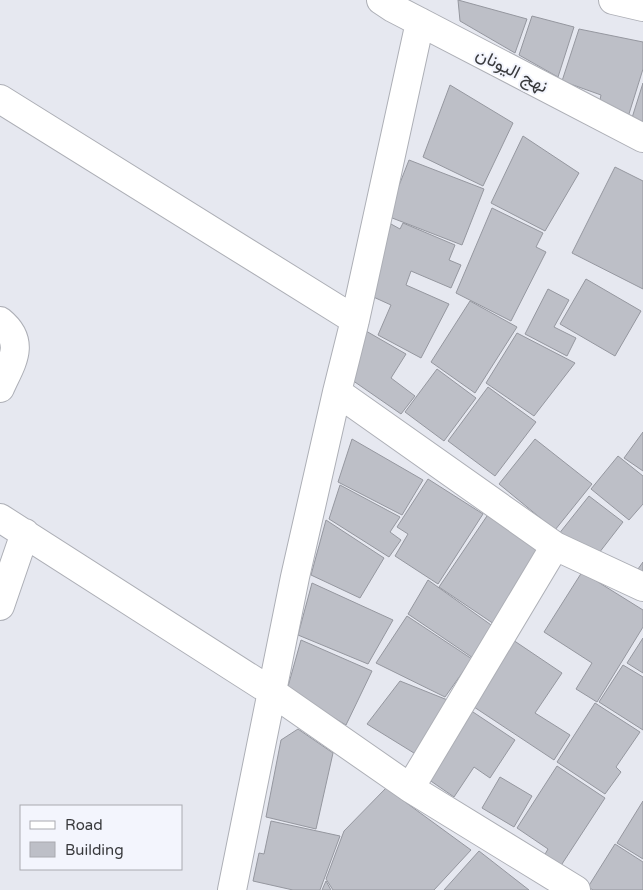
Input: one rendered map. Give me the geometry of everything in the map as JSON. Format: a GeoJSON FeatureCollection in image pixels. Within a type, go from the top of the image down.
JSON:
{"type":"FeatureCollection","features":[{"type":"Feature","properties":{"kind":"street"},"geometry":{"type":"LineString","coordinates":[[613,0],[643,6]]}},
{"type":"Feature","properties":{"kind":"street","name":"نهج اليونان"},"geometry":{"type":"LineString","coordinates":[[390,3],[420,22],[643,138]]}},
{"type":"Feature","properties":{"kind":"street"},"geometry":{"type":"LineString","coordinates":[[232,890],[295,577],[355,320],[420,22]]}},
{"type":"Feature","properties":{"kind":"street"},"geometry":{"type":"LineString","coordinates":[[0,99],[355,320]]}},
{"type":"Feature","properties":{"kind":"street"},"geometry":{"type":"LineString","coordinates":[[0,321],[12,335],[15,345],[15,355],[0,388]]}},
{"type":"Feature","properties":{"kind":"street"},"geometry":{"type":"LineString","coordinates":[[337,392],[555,546],[643,587]]}},
{"type":"Feature","properties":{"kind":"street"},"geometry":{"type":"LineString","coordinates":[[0,518],[272,692],[410,788],[576,890]]}},
{"type":"Feature","properties":{"kind":"street"},"geometry":{"type":"LineString","coordinates":[[0,606],[25,533]]}},
{"type":"Feature","properties":{"kind":"street"},"geometry":{"type":"LineString","coordinates":[[410,788],[555,546]]}},
{"type":"Feature","properties":{"kind":"building"},"geometry":{"type":"Polygon","coordinates":[[[458,0],[527,19],[515,53],[460,21],[458,0]]]}},
{"type":"Feature","properties":{"kind":"building"},"geometry":{"type":"Polygon","coordinates":[[[532,16],[574,27],[558,77],[519,55],[532,16]]]}},
{"type":"Feature","properties":{"kind":"building"},"geometry":{"type":"Polygon","coordinates":[[[579,29],[643,42],[643,69],[628,117],[599,105],[601,95],[562,81],[579,29]]]}},
{"type":"Feature","properties":{"kind":"building"},"geometry":{"type":"Polygon","coordinates":[[[643,83],[643,125],[631,121],[643,83]]]}},
{"type":"Feature","properties":{"kind":"building"},"geometry":{"type":"Polygon","coordinates":[[[450,85],[513,123],[483,186],[423,157],[450,85]]]}},
{"type":"Feature","properties":{"kind":"building"},"geometry":{"type":"Polygon","coordinates":[[[523,136],[579,173],[545,231],[491,203],[523,136]]]}},
{"type":"Feature","properties":{"kind":"building"},"geometry":{"type":"Polygon","coordinates":[[[409,160],[484,189],[462,245],[387,216],[409,160]]]}},
{"type":"Feature","properties":{"kind":"building"},"geometry":{"type":"Polygon","coordinates":[[[615,167],[643,181],[643,289],[572,253],[615,167]]]}},
{"type":"Feature","properties":{"kind":"building"},"geometry":{"type":"Polygon","coordinates":[[[492,208],[543,233],[536,247],[546,252],[511,321],[456,293],[492,208]]]}},
{"type":"Feature","properties":{"kind":"building"},"geometry":{"type":"Polygon","coordinates":[[[403,223],[455,245],[449,260],[461,265],[451,288],[411,271],[406,285],[449,304],[421,358],[378,335],[391,305],[369,295],[391,224],[400,229],[403,223]]]}},
{"type":"Feature","properties":{"kind":"building"},"geometry":{"type":"Polygon","coordinates":[[[586,279],[641,311],[615,356],[560,324],[586,279]]]}},
{"type":"Feature","properties":{"kind":"building"},"geometry":{"type":"Polygon","coordinates":[[[548,289],[569,300],[554,327],[576,338],[567,356],[525,334],[548,289]]]}},
{"type":"Feature","properties":{"kind":"building"},"geometry":{"type":"Polygon","coordinates":[[[470,301],[517,327],[475,393],[431,362],[470,301]]]}},
{"type":"Feature","properties":{"kind":"building"},"geometry":{"type":"Polygon","coordinates":[[[366,331],[406,354],[391,378],[415,396],[401,414],[352,380],[366,331]]]}},
{"type":"Feature","properties":{"kind":"building"},"geometry":{"type":"Polygon","coordinates":[[[517,333],[575,363],[534,416],[486,383],[517,333]]]}},
{"type":"Feature","properties":{"kind":"building"},"geometry":{"type":"Polygon","coordinates":[[[437,369],[476,398],[444,441],[405,412],[437,369]]]}},
{"type":"Feature","properties":{"kind":"building"},"geometry":{"type":"Polygon","coordinates":[[[488,387],[536,422],[495,476],[448,441],[488,387]]]}},
{"type":"Feature","properties":{"kind":"building"},"geometry":{"type":"Polygon","coordinates":[[[643,432],[643,471],[624,458],[643,432]]]}},
{"type":"Feature","properties":{"kind":"building"},"geometry":{"type":"Polygon","coordinates":[[[352,439],[423,480],[402,515],[338,482],[352,439]]]}},
{"type":"Feature","properties":{"kind":"building"},"geometry":{"type":"Polygon","coordinates":[[[535,439],[592,484],[555,530],[499,484],[535,439]]]}},
{"type":"Feature","properties":{"kind":"building"},"geometry":{"type":"Polygon","coordinates":[[[618,456],[643,476],[643,504],[629,520],[591,489],[618,456]]]}},
{"type":"Feature","properties":{"kind":"building"},"geometry":{"type":"Polygon","coordinates":[[[428,479],[483,514],[438,584],[395,556],[408,534],[397,527],[428,479]]]}},
{"type":"Feature","properties":{"kind":"building"},"geometry":{"type":"Polygon","coordinates":[[[340,485],[400,517],[390,532],[401,540],[389,557],[329,519],[340,485]]]}},
{"type":"Feature","properties":{"kind":"building"},"geometry":{"type":"Polygon","coordinates":[[[589,496],[623,522],[592,562],[558,535],[589,496]]]}},
{"type":"Feature","properties":{"kind":"building"},"geometry":{"type":"Polygon","coordinates":[[[489,513],[543,549],[494,624],[439,587],[489,513]]]}},
{"type":"Feature","properties":{"kind":"building"},"geometry":{"type":"Polygon","coordinates":[[[326,520],[384,558],[360,598],[311,575],[326,520]]]}},
{"type":"Feature","properties":{"kind":"building"},"geometry":{"type":"Polygon","coordinates":[[[643,562],[643,573],[638,569],[643,562]]]}},
{"type":"Feature","properties":{"kind":"building"},"geometry":{"type":"Polygon","coordinates":[[[582,572],[643,610],[643,627],[597,702],[576,689],[592,663],[544,632],[582,572]]]}},
{"type":"Feature","properties":{"kind":"building"},"geometry":{"type":"Polygon","coordinates":[[[428,580],[494,627],[473,658],[408,614],[428,580]]]}},
{"type":"Feature","properties":{"kind":"building"},"geometry":{"type":"Polygon","coordinates":[[[312,583],[393,620],[368,664],[298,635],[312,583]]]}},
{"type":"Feature","properties":{"kind":"building"},"geometry":{"type":"Polygon","coordinates":[[[407,616],[472,659],[445,697],[376,663],[407,616]]]}},
{"type":"Feature","properties":{"kind":"building"},"geometry":{"type":"Polygon","coordinates":[[[643,638],[643,673],[627,663],[643,638]]]}},
{"type":"Feature","properties":{"kind":"building"},"geometry":{"type":"Polygon","coordinates":[[[301,640],[372,671],[346,725],[287,690],[301,640]]]}},
{"type":"Feature","properties":{"kind":"building"},"geometry":{"type":"Polygon","coordinates":[[[513,640],[562,673],[535,713],[570,735],[554,760],[471,705],[513,640]]]}},
{"type":"Feature","properties":{"kind":"building"},"geometry":{"type":"Polygon","coordinates":[[[623,665],[643,677],[643,730],[599,702],[623,665]]]}},
{"type":"Feature","properties":{"kind":"building"},"geometry":{"type":"Polygon","coordinates":[[[400,681],[450,701],[422,758],[367,724],[400,681]]]}},
{"type":"Feature","properties":{"kind":"building"},"geometry":{"type":"Polygon","coordinates":[[[595,703],[640,732],[616,767],[621,772],[605,794],[557,762],[595,703]]]}},
{"type":"Feature","properties":{"kind":"building"},"geometry":{"type":"Polygon","coordinates":[[[470,710],[515,740],[490,778],[474,767],[454,797],[425,777],[470,710]]]}},
{"type":"Feature","properties":{"kind":"building"},"geometry":{"type":"Polygon","coordinates":[[[298,729],[333,753],[316,829],[266,817],[281,740],[298,729]]]}},
{"type":"Feature","properties":{"kind":"building"},"geometry":{"type":"Polygon","coordinates":[[[557,766],[605,798],[560,867],[544,856],[548,849],[517,828],[557,766]]]}},
{"type":"Feature","properties":{"kind":"building"},"geometry":{"type":"Polygon","coordinates":[[[500,777],[532,796],[514,827],[482,808],[500,777]]]}},
{"type":"Feature","properties":{"kind":"building"},"geometry":{"type":"Polygon","coordinates":[[[386,788],[471,850],[434,890],[333,890],[326,879],[344,831],[386,788]]]}},
{"type":"Feature","properties":{"kind":"building"},"geometry":{"type":"Polygon","coordinates":[[[643,801],[643,859],[617,843],[643,801]]]}},
{"type":"Feature","properties":{"kind":"building"},"geometry":{"type":"Polygon","coordinates":[[[271,821],[340,836],[320,890],[293,890],[253,881],[259,853],[264,854],[271,821]]]}},
{"type":"Feature","properties":{"kind":"building"},"geometry":{"type":"Polygon","coordinates":[[[615,844],[643,862],[643,890],[593,890],[588,887],[615,844]]]}},
{"type":"Feature","properties":{"kind":"building"},"geometry":{"type":"Polygon","coordinates":[[[479,851],[529,890],[444,890],[479,851]]]}},
{"type":"Feature","properties":{"kind":"building"},"geometry":{"type":"Polygon","coordinates":[[[326,881],[331,890],[322,890],[326,881]]]}}]}
